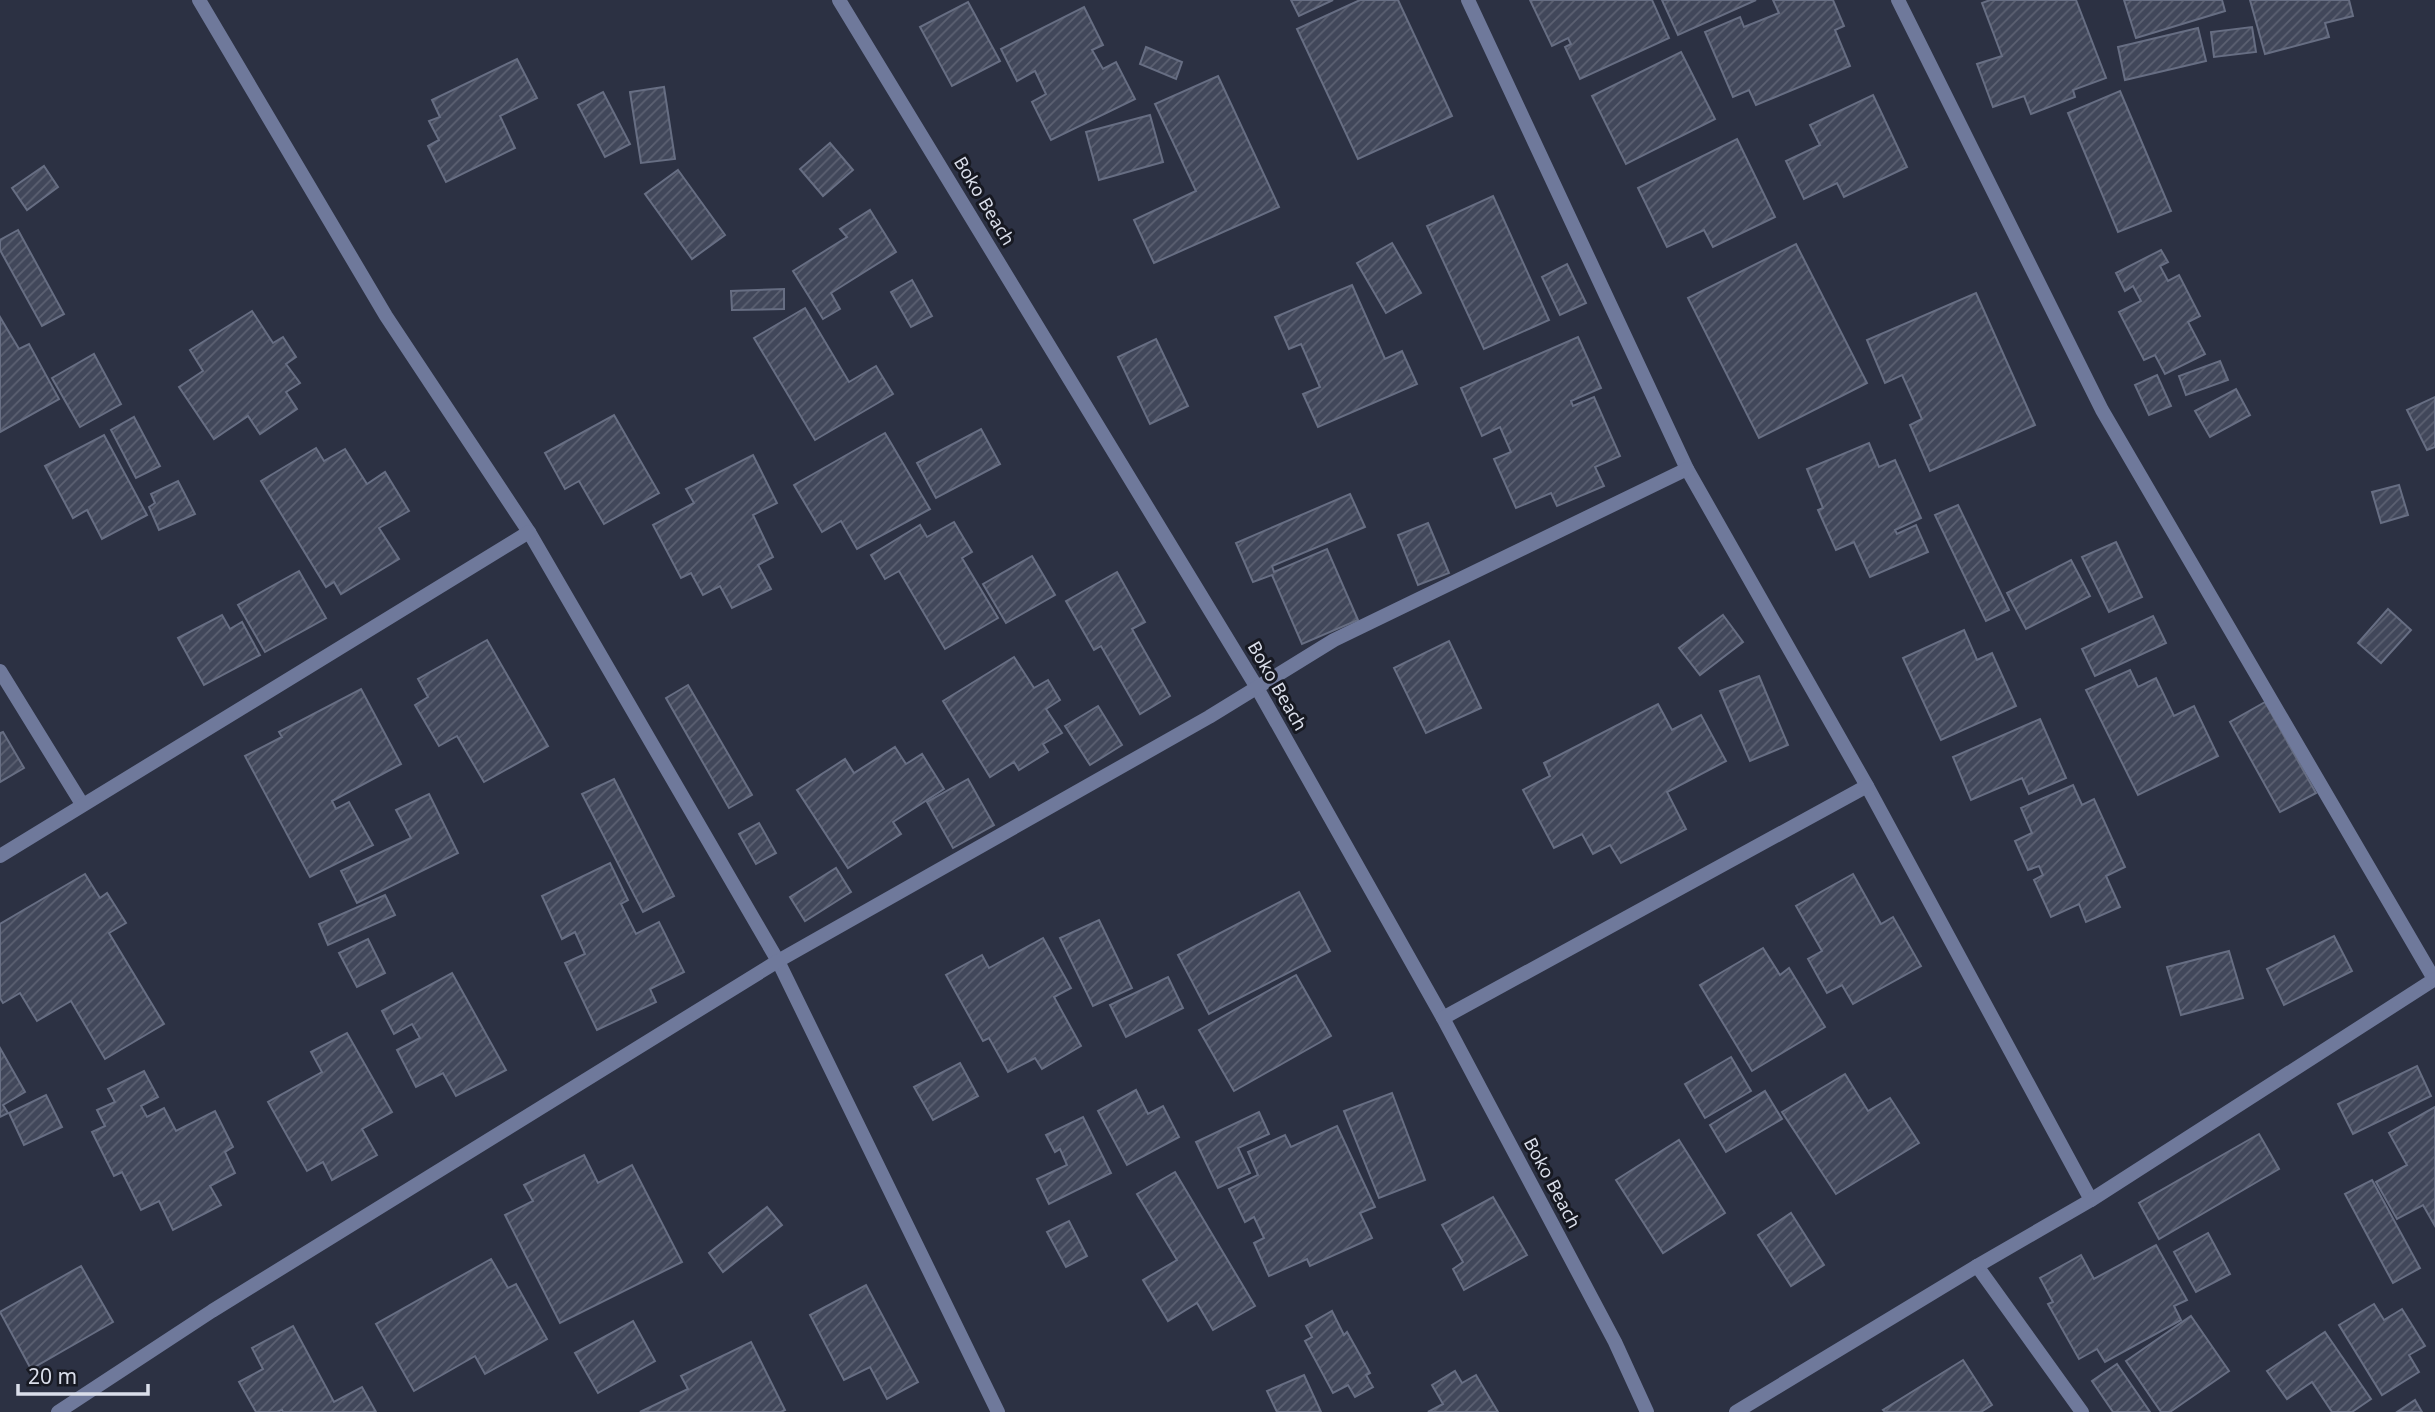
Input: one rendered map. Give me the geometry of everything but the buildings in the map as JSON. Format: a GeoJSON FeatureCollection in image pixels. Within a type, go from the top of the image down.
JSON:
{"type":"FeatureCollection","features":[{"type":"Feature","properties":{"kind":"street"},"geometry":{"type":"LineString","coordinates":[[199,0],[386,316],[529,532],[778,961],[998,1412]]}},
{"type":"Feature","properties":{"kind":"street","name":"Boko Beach"},"geometry":{"type":"LineString","coordinates":[[840,0],[1256,686],[1443,1018],[1615,1342],[1647,1412]]}},
{"type":"Feature","properties":{"kind":"street"},"geometry":{"type":"LineString","coordinates":[[1468,0],[1687,469],[1867,786],[2091,1200]]}},
{"type":"Feature","properties":{"kind":"street"},"geometry":{"type":"LineString","coordinates":[[1736,1412],[1976,1266],[2091,1200],[2435,979],[2102,410],[1898,0]]}},
{"type":"Feature","properties":{"kind":"street"},"geometry":{"type":"LineString","coordinates":[[58,1412],[212,1311],[778,961],[1209,716],[1334,640],[1687,469]]}},
{"type":"Feature","properties":{"kind":"street"},"geometry":{"type":"LineString","coordinates":[[0,856],[529,532]]}},
{"type":"Feature","properties":{"kind":"street"},"geometry":{"type":"LineString","coordinates":[[0,671],[82,804]]}},
{"type":"Feature","properties":{"kind":"street"},"geometry":{"type":"LineString","coordinates":[[1443,1018],[1867,786]]}},
{"type":"Feature","properties":{"kind":"street"},"geometry":{"type":"LineString","coordinates":[[1976,1266],[2082,1412]]}}]}
